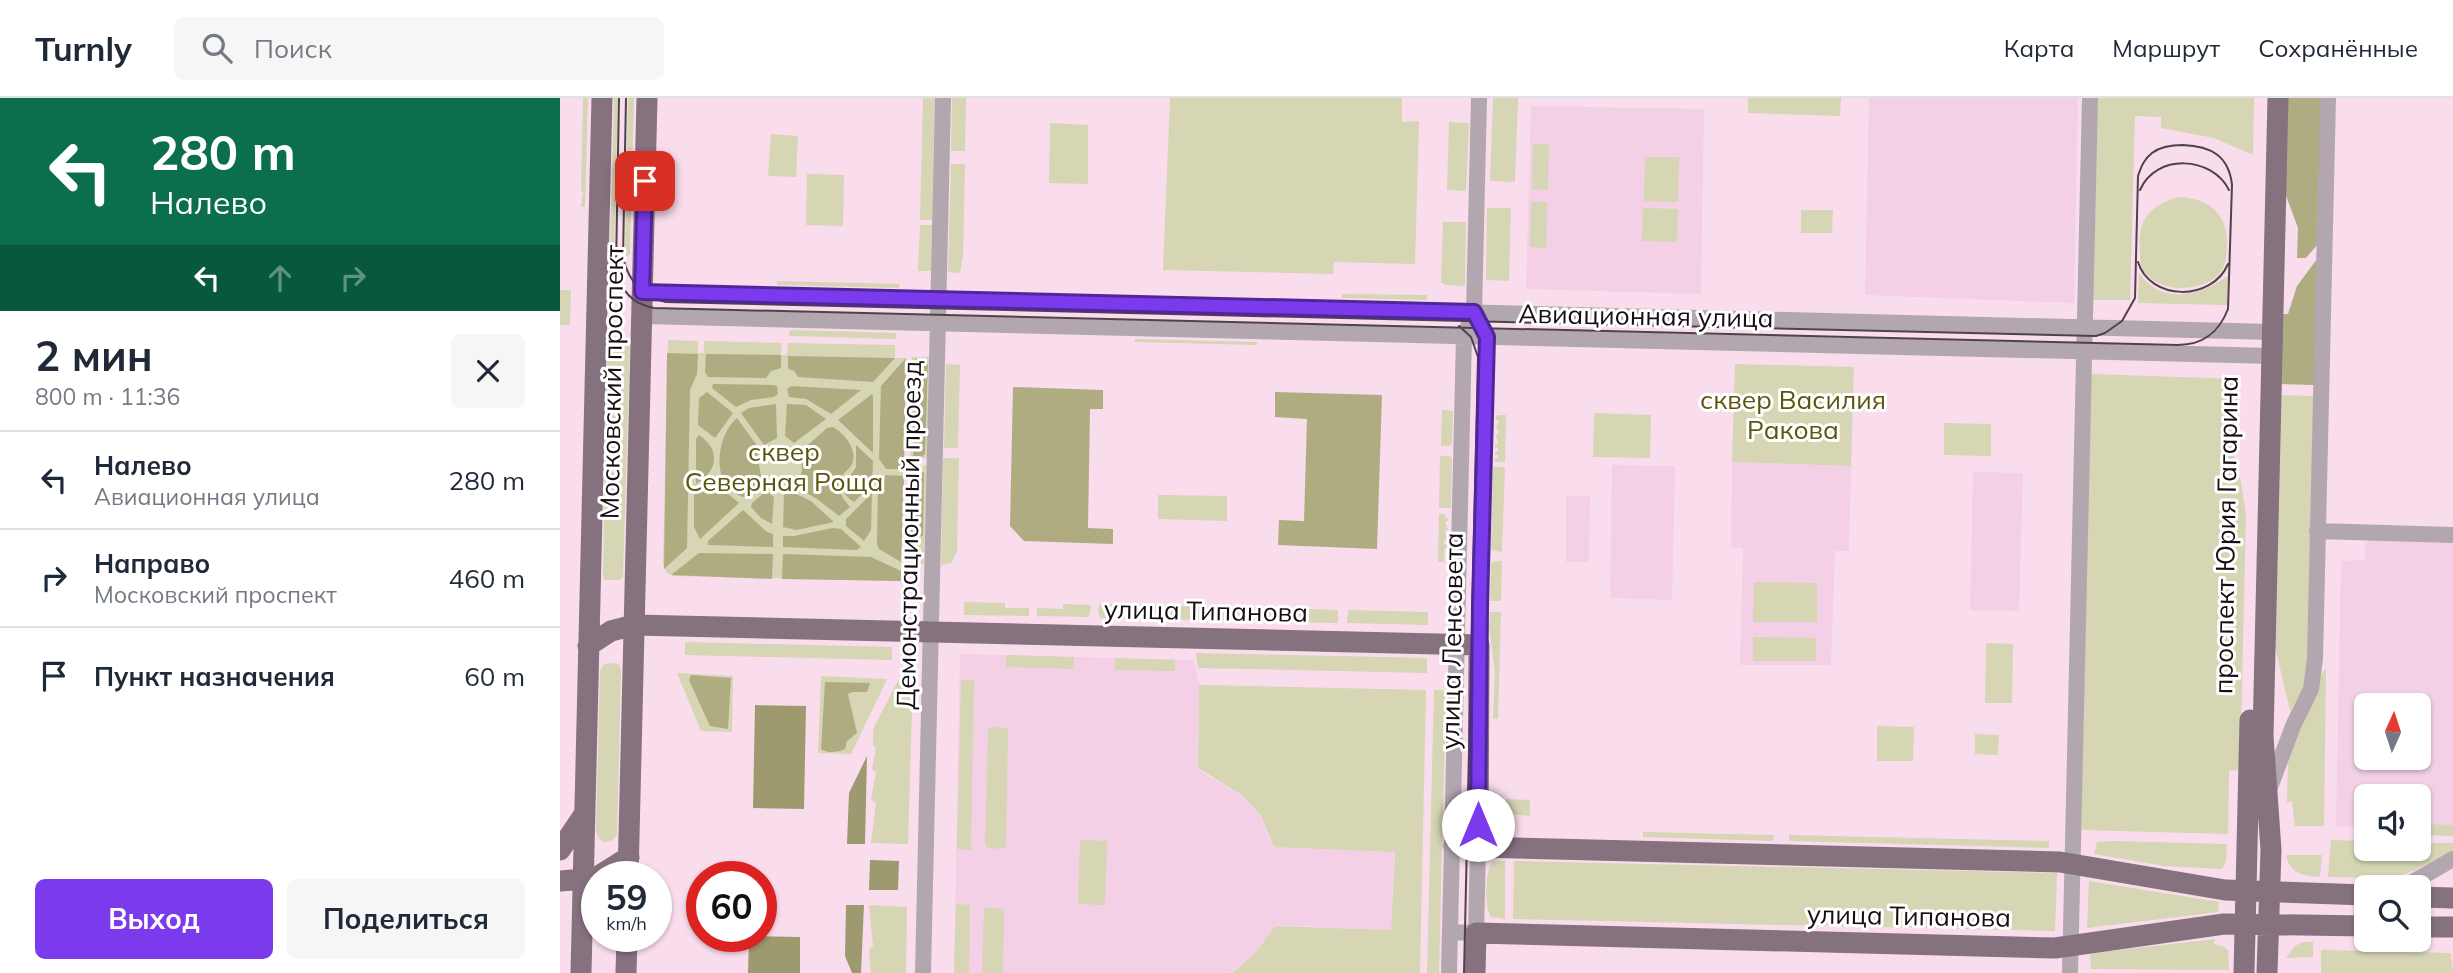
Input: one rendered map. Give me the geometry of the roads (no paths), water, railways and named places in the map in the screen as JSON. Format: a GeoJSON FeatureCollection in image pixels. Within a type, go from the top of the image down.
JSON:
{"type":"FeatureCollection","features":[{"type":"Feature","properties":{"kind":"main road","name":"Московский проспект"},"geometry":{"type":"LineString","coordinates":[[590,861],[584,814],[602,98]]}},
{"type":"Feature","properties":{"kind":"main road","name":"Московский проспект"},"geometry":{"type":"LineString","coordinates":[[629,861],[647,98]]}},
{"type":"Feature","properties":{"kind":"main road","name":"проспект Юрия Гагарина"},"geometry":{"type":"LineString","coordinates":[[2265,98],[2266,332]]}},
{"type":"Feature","properties":{"kind":"main road","name":"проспект Юрия Гагарина"},"geometry":{"type":"LineString","coordinates":[[2244,973],[2265,356],[2278,98]]}},
{"type":"Feature","properties":{"kind":"main road","name":"проспект Юрия Гагарина"},"geometry":{"type":"LineString","coordinates":[[2265,356],[2263,736],[2271,850],[2267,973]]}},
{"type":"Feature","properties":{"kind":"main road"},"geometry":{"type":"LineString","coordinates":[[588,646],[611,631],[634,625]]}},
{"type":"Feature","properties":{"kind":"main road","name":"улица Типанова"},"geometry":{"type":"LineString","coordinates":[[634,625],[1479,645]]}},
{"type":"Feature","properties":{"kind":"main road","name":"улица Ленсовета"},"geometry":{"type":"LineString","coordinates":[[1478,847],[1479,645]]}},
{"type":"Feature","properties":{"kind":"main road"},"geometry":{"type":"LineString","coordinates":[[560,850],[584,814]]}},
{"type":"Feature","properties":{"kind":"main road"},"geometry":{"type":"LineString","coordinates":[[1478,847],[2073,864],[2225,890],[2354,895]]}},
{"type":"Feature","properties":{"kind":"main road"},"geometry":{"type":"LineString","coordinates":[[560,881],[581,879]]}},
{"type":"Feature","properties":{"kind":"main road"},"geometry":{"type":"LineString","coordinates":[[2431,897],[2453,898]]}},
{"type":"Feature","properties":{"kind":"main road","name":"улица Типанова"},"geometry":{"type":"LineString","coordinates":[[1476,933],[2046,947],[2224,923],[2354,926]]}},
{"type":"Feature","properties":{"kind":"main road"},"geometry":{"type":"LineString","coordinates":[[2431,927],[2453,927]]}},
{"type":"Feature","properties":{"kind":"main road","name":"улица Ленсовета"},"geometry":{"type":"LineString","coordinates":[[1475,973],[1476,933]]}},
{"type":"Feature","properties":{"kind":"main road","name":"Московский проспект"},"geometry":{"type":"LineString","coordinates":[[582,973],[584,952]]}},
{"type":"Feature","properties":{"kind":"main road"},"geometry":{"type":"LineString","coordinates":[[626,973],[627,952]]}},
{"type":"Feature","properties":{"kind":"street","name":"Демонстрационный проезд"},"geometry":{"type":"LineString","coordinates":[[923,973],[943,98]]}},
{"type":"Feature","properties":{"kind":"street","name":"улица Ленсовета"},"geometry":{"type":"LineString","coordinates":[[1449,973],[1464,336],[1474,312],[1479,98]]}},
{"type":"Feature","properties":{"kind":"street"},"geometry":{"type":"LineString","coordinates":[[2070,973],[2090,98]]}},
{"type":"Feature","properties":{"kind":"street","name":"проспект Юрия Гагарина"},"geometry":{"type":"LineString","coordinates":[[2267,793],[2311,689],[2314,675],[2328,98]]}},
{"type":"Feature","properties":{"kind":"street","name":"Авиационная улица"},"geometry":{"type":"LineString","coordinates":[[642,292],[2266,332]]}},
{"type":"Feature","properties":{"kind":"street","name":"улица Ленсовета"},"geometry":{"type":"LineString","coordinates":[[1474,312],[1487,337],[1479,645]]}},
{"type":"Feature","properties":{"kind":"street","name":"Авиационная улица"},"geometry":{"type":"LineString","coordinates":[[642,316],[2265,356]]}},
{"type":"Feature","properties":{"kind":"street"},"geometry":{"type":"LineString","coordinates":[[2317,531],[2453,535]]}},
{"type":"Feature","properties":{"kind":"street"},"geometry":{"type":"LineString","coordinates":[[1451,846],[1478,847]]}},
{"type":"Feature","properties":{"kind":"street","name":"улица Ленсовета"},"geometry":{"type":"LineString","coordinates":[[1476,933],[1478,847]]}},
{"type":"Feature","properties":{"kind":"street"},"geometry":{"type":"LineString","coordinates":[[2425,875],[2453,859]]}},
{"type":"Feature","properties":{"kind":"street","name":"улица Типанова"},"geometry":{"type":"LineString","coordinates":[[1450,932],[1476,933]]}},
{"type":"Feature","properties":{"kind":"tram line"},"geometry":{"type":"LineString","coordinates":[[619,98],[616,268],[620,283],[628,295],[639,303],[654,308],[2178,345],[2196,343],[2209,336],[2228,309],[2232,185],[2230,175],[2217,154],[2183,145],[2167,146],[2155,151],[2142,166],[2138,176],[2135,298],[2122,321],[2096,336],[666,302],[650,296],[638,287],[623,258],[626,98]]}},
{"type":"Feature","properties":{"kind":"tram line"},"geometry":{"type":"LineString","coordinates":[[2140,190],[2158,170],[2184,163],[2210,170],[2229,190]]}},
{"type":"Feature","properties":{"kind":"tram line"},"geometry":{"type":"LineString","coordinates":[[2138,262],[2145,275],[2155,284],[2182,292],[2209,285],[2220,276],[2228,264]]}},
{"type":"Feature","properties":{"kind":"tram line"},"geometry":{"type":"LineString","coordinates":[[1459,326],[1471,337],[1478,357],[1464,973]]}},
{"type":"Feature","properties":{"kind":"park label","name":"сквер Василия Ракова"},"geometry":{"type":"Point","coordinates":[1793,415]}},
{"type":"Feature","properties":{"kind":"park label","name":"сквер Северная Роща"},"geometry":{"type":"Point","coordinates":[784,467]}}]}
